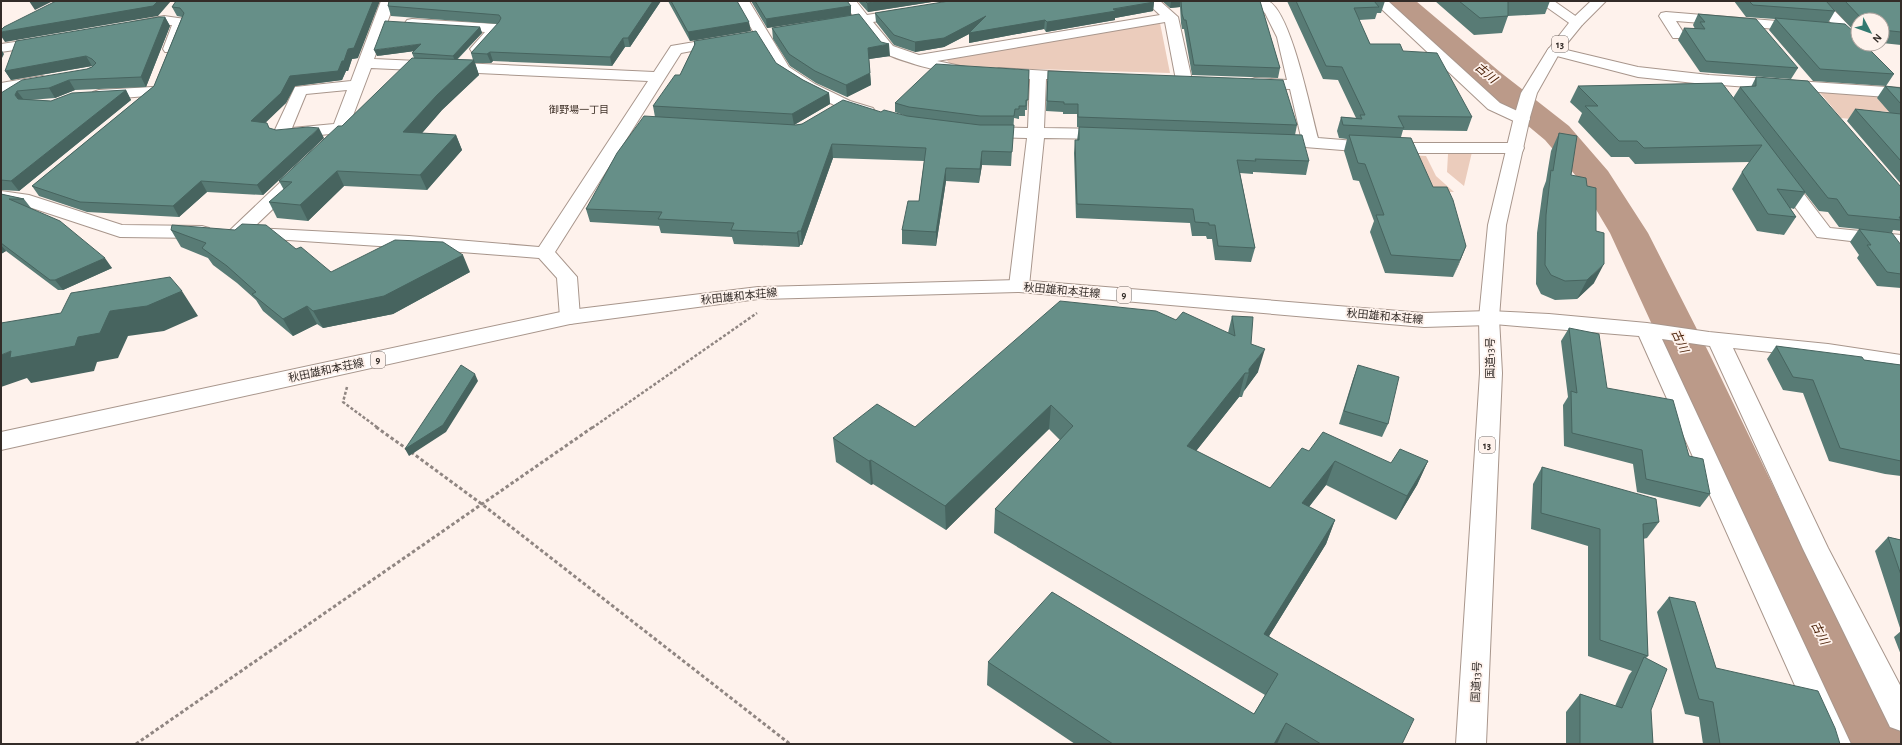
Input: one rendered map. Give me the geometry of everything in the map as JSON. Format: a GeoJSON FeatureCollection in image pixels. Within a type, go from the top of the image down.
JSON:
{"type":"FeatureCollection","features":[{"type":"Feature","properties":{"kind":"main road"},"geometry":{"type":"LineString","coordinates":[[236,233],[337,138],[388,1]]}},
{"type":"Feature","properties":{"kind":"main road"},"geometry":{"type":"LineString","coordinates":[[742,1],[756,36],[783,70],[810,87],[838,108],[879,115]]}},
{"type":"Feature","properties":{"kind":"main road"},"geometry":{"type":"LineString","coordinates":[[849,1],[888,49],[917,60],[951,70],[1092,77]]}},
{"type":"Feature","properties":{"kind":"main road"},"geometry":{"type":"LineString","coordinates":[[1152,1],[1171,17],[1184,80]]}},
{"type":"Feature","properties":{"kind":"main road"},"geometry":{"type":"LineString","coordinates":[[1259,1],[1271,11],[1284,37],[1311,142]]}},
{"type":"Feature","properties":{"kind":"main road"},"geometry":{"type":"LineString","coordinates":[[1380,1],[1494,106],[1522,118]]}},
{"type":"Feature","properties":{"kind":"main road"},"geometry":{"type":"LineString","coordinates":[[1545,1],[1577,22]]}},
{"type":"Feature","properties":{"kind":"main road","name":"国道13号"},"geometry":{"type":"LineString","coordinates":[[1471,744],[1491,373],[1490,318],[1497,225],[1529,93],[1554,51],[1577,22],[1600,1]]}},
{"type":"Feature","properties":{"kind":"main road"},"geometry":{"type":"LineString","coordinates":[[1818,1],[1843,30],[1870,55]]}},
{"type":"Feature","properties":{"kind":"main road"},"geometry":{"type":"LineString","coordinates":[[164,20],[176,6]]}},
{"type":"Feature","properties":{"kind":"main road"},"geometry":{"type":"LineString","coordinates":[[824,25],[863,20],[918,10]]}},
{"type":"Feature","properties":{"kind":"main road"},"geometry":{"type":"LineString","coordinates":[[1678,35],[1666,16],[1813,28]]}},
{"type":"Feature","properties":{"kind":"main road"},"geometry":{"type":"LineString","coordinates":[[917,60],[1171,17]]}},
{"type":"Feature","properties":{"kind":"main road"},"geometry":{"type":"LineString","coordinates":[[125,27],[164,20],[180,22],[158,78],[133,107]]}},
{"type":"Feature","properties":{"kind":"main road"},"geometry":{"type":"LineString","coordinates":[[380,21],[496,28],[459,68]]}},
{"type":"Feature","properties":{"kind":"main road"},"geometry":{"type":"LineString","coordinates":[[1752,22],[1767,40]]}},
{"type":"Feature","properties":{"kind":"main road"},"geometry":{"type":"LineString","coordinates":[[1828,29],[1843,30]]}},
{"type":"Feature","properties":{"kind":"main road"},"geometry":{"type":"LineString","coordinates":[[546,253],[639,122],[658,77],[676,48],[756,36]]}},
{"type":"Feature","properties":{"kind":"main road"},"geometry":{"type":"LineString","coordinates":[[7,62],[54,40]]}},
{"type":"Feature","properties":{"kind":"main road"},"geometry":{"type":"LineString","coordinates":[[1554,51],[1638,72],[1709,80],[1807,86],[1899,86]]}},
{"type":"Feature","properties":{"kind":"main road"},"geometry":{"type":"LineString","coordinates":[[365,64],[658,77]]}},
{"type":"Feature","properties":{"kind":"main road"},"geometry":{"type":"LineString","coordinates":[[1792,69],[1822,104]]}},
{"type":"Feature","properties":{"kind":"main road"},"geometry":{"type":"LineString","coordinates":[[1019,286],[1036,132],[1038,75]]}},
{"type":"Feature","properties":{"kind":"main road"},"geometry":{"type":"LineString","coordinates":[[83,96],[158,78]]}},
{"type":"Feature","properties":{"kind":"main road"},"geometry":{"type":"LineString","coordinates":[[1,88],[54,79]]}},
{"type":"Feature","properties":{"kind":"main road"},"geometry":{"type":"LineString","coordinates":[[1709,80],[1738,118]]}},
{"type":"Feature","properties":{"kind":"main road"},"geometry":{"type":"LineString","coordinates":[[1243,82],[1296,85]]}},
{"type":"Feature","properties":{"kind":"main road"},"geometry":{"type":"LineString","coordinates":[[341,128],[281,134],[300,90],[356,85]]}},
{"type":"Feature","properties":{"kind":"main road"},"geometry":{"type":"LineString","coordinates":[[973,131],[1123,135]]}},
{"type":"Feature","properties":{"kind":"main road"},"geometry":{"type":"LineString","coordinates":[[1256,140],[1311,142],[1380,148],[1516,148]]}},
{"type":"Feature","properties":{"kind":"main road"},"geometry":{"type":"LineString","coordinates":[[1771,163],[1824,234],[1901,241]]}},
{"type":"Feature","properties":{"kind":"main road"},"geometry":{"type":"LineString","coordinates":[[1,196],[29,194],[120,230],[236,233],[409,242],[546,253],[567,277],[570,317]]}},
{"type":"Feature","properties":{"kind":"main road","name":"秋田雄和本荘線"},"geometry":{"type":"LineString","coordinates":[[1,441],[570,317],[758,293],[791,291],[1019,286],[1424,320],[1490,318],[1549,321],[1828,350],[1901,362]]}},
{"type":"Feature","properties":{"kind":"main road"},"geometry":{"type":"LineString","coordinates":[[1652,331],[1836,744]]}},
{"type":"Feature","properties":{"kind":"main road"},"geometry":{"type":"LineString","coordinates":[[1713,339],[1901,717]]}},
{"type":"Feature","properties":{"kind":"path"},"geometry":{"type":"LineString","coordinates":[[136,744],[483,505],[759,312]]}},
{"type":"Feature","properties":{"kind":"path"},"geometry":{"type":"LineString","coordinates":[[353,365],[343,402],[483,505],[790,744]]}},
{"type":"Feature","properties":{"kind":"shaded area"},"geometry":{"type":"Polygon","coordinates":[[[1160,23],[1170,73],[962,67],[951,65],[944,57],[1160,23]]]}},
{"type":"Feature","properties":{"kind":"shaded area"},"geometry":{"type":"Polygon","coordinates":[[[1817,89],[1901,97],[1901,113],[1880,111],[1890,123],[1841,118],[1817,89]]]}},
{"type":"Feature","properties":{"kind":"shaded area"},"geometry":{"type":"Polygon","coordinates":[[[1472,152],[1464,186],[1447,172],[1448,154],[1472,152]]]}},
{"type":"Feature","properties":{"kind":"shaded area"},"geometry":{"type":"Polygon","coordinates":[[[1407,155],[1426,156],[1436,176],[1454,192],[1421,191],[1407,155]]]}},
{"type":"Feature","properties":{"kind":"building"},"geometry":{"type":"Polygon","coordinates":[[[56,1],[158,1],[153,6],[1,32],[4,27],[56,1]]]}},
{"type":"Feature","properties":{"kind":"building"},"geometry":{"type":"Polygon","coordinates":[[[176,1],[373,1],[354,48],[348,49],[344,61],[342,61],[338,71],[290,76],[281,93],[251,121],[267,123],[269,128],[276,130],[308,127],[319,128],[257,185],[201,181],[173,206],[80,202],[32,186],[154,86],[184,13],[180,8],[172,7],[176,1]]]}},
{"type":"Feature","properties":{"kind":"building"},"geometry":{"type":"Polygon","coordinates":[[[389,1],[653,1],[628,38],[623,38],[610,57],[490,52],[487,54],[471,53],[499,22],[501,18],[499,15],[388,6],[389,1]]]}},
{"type":"Feature","properties":{"kind":"building"},"geometry":{"type":"Polygon","coordinates":[[[671,1],[737,1],[749,22],[688,32],[671,1]]]}},
{"type":"Feature","properties":{"kind":"building"},"geometry":{"type":"Polygon","coordinates":[[[755,1],[847,1],[851,6],[766,19],[755,1]]]}},
{"type":"Feature","properties":{"kind":"building"},"geometry":{"type":"Polygon","coordinates":[[[865,1],[881,1],[867,3],[865,1]]]}},
{"type":"Feature","properties":{"kind":"building"},"geometry":{"type":"Polygon","coordinates":[[[949,1],[1154,2],[1113,9],[1116,11],[1047,22],[1045,20],[969,33],[986,16],[944,38],[915,42],[894,35],[875,13],[949,1]]]}},
{"type":"Feature","properties":{"kind":"building"},"geometry":{"type":"Polygon","coordinates":[[[1181,1],[1260,1],[1280,68],[1194,65],[1186,20],[1184,20],[1182,14],[1181,1]]]}},
{"type":"Feature","properties":{"kind":"building"},"geometry":{"type":"Polygon","coordinates":[[[1296,1],[1374,1],[1379,7],[1354,8],[1370,44],[1400,44],[1403,51],[1437,53],[1472,117],[1398,116],[1404,128],[1343,125],[1341,117],[1362,119],[1360,115],[1365,115],[1342,67],[1326,66],[1296,1]]]}},
{"type":"Feature","properties":{"kind":"building"},"geometry":{"type":"Polygon","coordinates":[[[1459,1],[1508,1],[1508,16],[1480,18],[1459,1]]]}},
{"type":"Feature","properties":{"kind":"building"},"geometry":{"type":"Polygon","coordinates":[[[1749,1],[1826,1],[1835,11],[1753,5],[1749,1]]]}},
{"type":"Feature","properties":{"kind":"building"},"geometry":{"type":"Polygon","coordinates":[[[1845,1],[1901,1],[1901,32],[1890,31],[1890,12],[1855,12],[1845,1]]]}},
{"type":"Feature","properties":{"kind":"building"},"geometry":{"type":"Polygon","coordinates":[[[859,14],[881,42],[889,44],[868,48],[870,73],[846,85],[815,71],[789,54],[772,28],[859,14]]]}},
{"type":"Feature","properties":{"kind":"building"},"geometry":{"type":"Polygon","coordinates":[[[1698,14],[1756,19],[1798,68],[1706,61],[1684,28],[1705,29],[1700,22],[1705,22],[1698,14]]]}},
{"type":"Feature","properties":{"kind":"building"},"geometry":{"type":"Polygon","coordinates":[[[165,17],[141,77],[69,80],[49,88],[17,91],[15,95],[18,99],[51,101],[72,93],[126,90],[11,181],[1,180],[1,93],[22,80],[87,69],[96,63],[86,56],[5,71],[16,41],[165,17]]]}},
{"type":"Feature","properties":{"kind":"building"},"geometry":{"type":"Polygon","coordinates":[[[1775,18],[1845,24],[1850,28],[1850,52],[1872,52],[1894,74],[1820,69],[1775,18]]]}},
{"type":"Feature","properties":{"kind":"building"},"geometry":{"type":"Polygon","coordinates":[[[385,21],[480,27],[453,56],[412,53],[421,44],[374,50],[385,21]]]}},
{"type":"Feature","properties":{"kind":"building"},"geometry":{"type":"Polygon","coordinates":[[[756,31],[776,63],[803,80],[829,93],[792,114],[653,106],[675,75],[680,75],[695,44],[694,41],[756,31]]]}},
{"type":"Feature","properties":{"kind":"building"},"geometry":{"type":"Polygon","coordinates":[[[412,58],[474,60],[437,95],[403,132],[456,135],[420,175],[337,171],[300,205],[269,202],[292,182],[279,181],[338,126],[342,126],[412,58]]]}},
{"type":"Feature","properties":{"kind":"building"},"geometry":{"type":"Polygon","coordinates":[[[936,64],[1029,70],[1028,100],[1026,100],[1026,106],[1019,106],[1019,109],[1015,109],[1014,116],[980,116],[909,107],[895,103],[936,64]]]}},
{"type":"Feature","properties":{"kind":"building"},"geometry":{"type":"Polygon","coordinates":[[[1048,71],[1283,80],[1297,125],[1078,117],[1078,104],[1064,104],[1064,102],[1047,101],[1048,71]]]}},
{"type":"Feature","properties":{"kind":"building"},"geometry":{"type":"Polygon","coordinates":[[[1756,77],[1808,81],[1901,187],[1901,217],[1899,217],[1901,220],[1848,215],[1837,199],[1828,198],[1740,87],[1756,86],[1756,77]]]}},
{"type":"Feature","properties":{"kind":"building"},"geometry":{"type":"Polygon","coordinates":[[[1722,83],[1805,192],[1777,189],[1796,217],[1768,214],[1742,172],[1762,145],[1644,148],[1637,141],[1619,141],[1585,106],[1598,106],[1578,86],[1722,83]]]}},
{"type":"Feature","properties":{"kind":"building"},"geometry":{"type":"Polygon","coordinates":[[[1885,86],[1901,88],[1901,104],[1885,86]]]}},
{"type":"Feature","properties":{"kind":"building"},"geometry":{"type":"Polygon","coordinates":[[[843,100],[881,112],[884,110],[907,116],[980,125],[1014,125],[1012,152],[982,151],[980,169],[946,168],[936,232],[902,230],[908,201],[919,201],[926,148],[832,144],[801,231],[798,231],[797,233],[731,230],[734,223],[658,219],[662,212],[586,209],[617,153],[644,116],[796,125],[802,124],[843,100]]]}},
{"type":"Feature","properties":{"kind":"building"},"geometry":{"type":"Polygon","coordinates":[[[1855,109],[1901,114],[1901,161],[1855,109]]]}},
{"type":"Feature","properties":{"kind":"building"},"geometry":{"type":"Polygon","coordinates":[[[1079,127],[1302,135],[1309,161],[1255,159],[1256,161],[1237,160],[1255,248],[1218,246],[1215,225],[1195,222],[1193,209],[1077,204],[1075,140],[1079,140],[1079,127]]]}},
{"type":"Feature","properties":{"kind":"building"},"geometry":{"type":"Polygon","coordinates":[[[1559,133],[1577,136],[1571,175],[1586,178],[1587,186],[1596,188],[1596,231],[1604,233],[1604,264],[1587,280],[1565,281],[1551,275],[1545,265],[1546,215],[1551,170],[1553,171],[1559,133]]]}},
{"type":"Feature","properties":{"kind":"building"},"geometry":{"type":"Polygon","coordinates":[[[1349,135],[1411,138],[1433,187],[1447,187],[1453,200],[1466,246],[1460,260],[1391,255],[1376,215],[1384,215],[1365,164],[1358,163],[1349,135]]]}},
{"type":"Feature","properties":{"kind":"building"},"geometry":{"type":"Polygon","coordinates":[[[1,194],[24,199],[9,199],[60,221],[105,258],[55,280],[50,280],[1,243],[1,194]]]}},
{"type":"Feature","properties":{"kind":"building"},"geometry":{"type":"Polygon","coordinates":[[[242,224],[266,225],[296,249],[301,247],[331,272],[395,240],[443,242],[463,255],[384,296],[313,311],[307,306],[283,319],[252,294],[256,292],[227,266],[202,248],[206,243],[171,230],[172,225],[235,230],[242,224]]]}},
{"type":"Feature","properties":{"kind":"building"},"geometry":{"type":"Polygon","coordinates":[[[1859,229],[1892,233],[1901,245],[1901,274],[1887,272],[1867,245],[1871,245],[1859,229]]]}},
{"type":"Feature","properties":{"kind":"building"},"geometry":{"type":"Polygon","coordinates":[[[170,277],[182,291],[147,306],[110,311],[100,333],[78,337],[75,346],[10,358],[11,351],[1,355],[1,323],[61,313],[71,293],[170,277]]]}},
{"type":"Feature","properties":{"kind":"building"},"geometry":{"type":"Polygon","coordinates":[[[1060,301],[1156,311],[1176,320],[1183,312],[1235,336],[1232,316],[1253,317],[1251,344],[1265,349],[1249,369],[1249,373],[1245,373],[1187,446],[1270,488],[1302,448],[1309,451],[1323,432],[1391,463],[1400,449],[1428,461],[1407,496],[1335,461],[1302,503],[1335,520],[1264,634],[1414,719],[1402,744],[1321,744],[1286,723],[1274,744],[1113,744],[988,662],[1052,592],[1254,714],[1278,674],[995,509],[1073,426],[1051,405],[945,506],[833,438],[877,404],[915,427],[1060,301]]]}},
{"type":"Feature","properties":{"kind":"building"},"geometry":{"type":"Polygon","coordinates":[[[1569,328],[1599,334],[1607,388],[1673,400],[1689,456],[1703,459],[1710,494],[1646,479],[1642,450],[1572,433],[1571,391],[1577,393],[1569,328]]]}},
{"type":"Feature","properties":{"kind":"building"},"geometry":{"type":"Polygon","coordinates":[[[1776,346],[1862,357],[1864,360],[1901,365],[1901,461],[1840,448],[1813,380],[1793,377],[1776,346]]]}},
{"type":"Feature","properties":{"kind":"building"},"geometry":{"type":"Polygon","coordinates":[[[461,365],[475,374],[443,425],[405,449],[461,365]]]}},
{"type":"Feature","properties":{"kind":"building"},"geometry":{"type":"Polygon","coordinates":[[[1358,365],[1399,377],[1388,424],[1344,411],[1358,365]]]}},
{"type":"Feature","properties":{"kind":"building"},"geometry":{"type":"Polygon","coordinates":[[[1542,467],[1656,499],[1659,522],[1643,524],[1648,656],[1600,640],[1600,529],[1541,513],[1542,467]]]}},
{"type":"Feature","properties":{"kind":"building"},"geometry":{"type":"Polygon","coordinates":[[[1888,537],[1901,540],[1901,575],[1888,537]]]}},
{"type":"Feature","properties":{"kind":"building"},"geometry":{"type":"Polygon","coordinates":[[[1669,597],[1695,602],[1716,668],[1818,691],[1835,728],[1840,744],[1720,744],[1713,702],[1699,699],[1669,597]]]}},
{"type":"Feature","properties":{"kind":"building"},"geometry":{"type":"Polygon","coordinates":[[[1644,657],[1667,669],[1651,710],[1653,744],[1580,744],[1580,694],[1622,708],[1644,657]]]}},
{"type":"Feature","properties":{"kind":"waterway","name":"古川"},"geometry":{"type":"LineString","coordinates":[[1400,1],[1489,78],[1557,133],[1591,171],[1629,233],[1688,355],[1783,560],[1876,744]]}},
{"type":"Feature","properties":{"kind":"district","name":"御野場一丁目"},"geometry":{"type":"Point","coordinates":[579,109]}}]}
